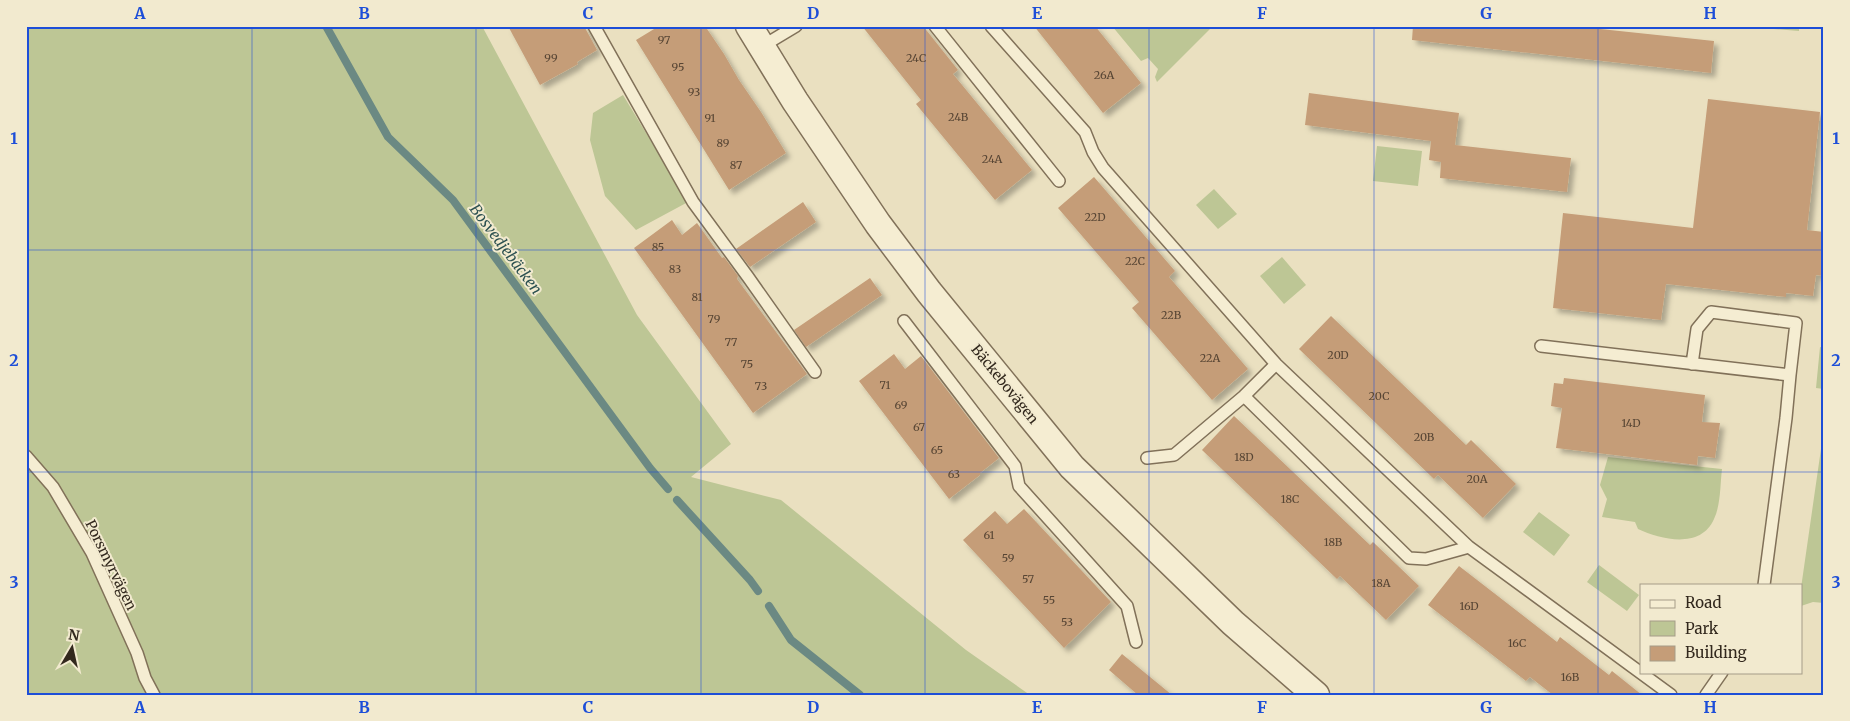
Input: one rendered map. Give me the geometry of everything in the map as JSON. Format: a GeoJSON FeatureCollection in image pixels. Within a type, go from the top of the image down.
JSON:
{"type":"FeatureCollection","features":[{"type":"Feature","properties":{"kind":"street","name":"Bäckebovägen"},"geometry":{"type":"LineString","coordinates":[[755,37],[795,101],[878,224],[929,292],[1072,467],[1233,624],[1316,695]]}},
{"type":"Feature","properties":{"kind":"lane"},"geometry":{"type":"LineString","coordinates":[[594,26],[693,202],[754,284],[815,372]]}},
{"type":"Feature","properties":{"kind":"lane"},"geometry":{"type":"LineString","coordinates":[[755,37],[796,26]]}},
{"type":"Feature","properties":{"kind":"lane"},"geometry":{"type":"LineString","coordinates":[[935,26],[1059,181]]}},
{"type":"Feature","properties":{"kind":"lane"},"geometry":{"type":"LineString","coordinates":[[991,26],[1085,132],[1093,152],[1103,168],[1276,364],[1469,547],[1640,673]]}},
{"type":"Feature","properties":{"kind":"lane"},"geometry":{"type":"LineString","coordinates":[[1692,364],[1697,329],[1711,312],[1796,323],[1786,418],[1764,584]]}},
{"type":"Feature","properties":{"kind":"lane"},"geometry":{"type":"LineString","coordinates":[[904,321],[1015,466],[1020,486],[1127,606],[1136,642]]}},
{"type":"Feature","properties":{"kind":"lane"},"geometry":{"type":"LineString","coordinates":[[1541,346],[1790,374]]}},
{"type":"Feature","properties":{"kind":"lane"},"geometry":{"type":"LineString","coordinates":[[1147,458],[1174,455],[1244,396],[1276,364]]}},
{"type":"Feature","properties":{"kind":"lane"},"geometry":{"type":"LineString","coordinates":[[1244,396],[1409,558],[1426,559],[1469,547]]}},
{"type":"Feature","properties":{"kind":"lane","name":"Porsmyrvägen"},"geometry":{"type":"LineString","coordinates":[[26,456],[53,487],[92,553],[154,695]]}},
{"type":"Feature","properties":{"kind":"lane"},"geometry":{"type":"LineString","coordinates":[[1641,674],[1670,695]]}},
{"type":"Feature","properties":{"kind":"lane"},"geometry":{"type":"LineString","coordinates":[[1706,695],[1721,674]]}},
{"type":"Feature","properties":{"kind":"green space"},"geometry":{"type":"Polygon","coordinates":[[[26,26],[482,26],[637,315],[731,444],[691,477],[781,500],[966,650],[1030,695],[26,695],[26,26]]]}},
{"type":"Feature","properties":{"kind":"green space"},"geometry":{"type":"Polygon","coordinates":[[[1112,26],[1213,26],[1157,82],[1155,77],[1158,69],[1148,58],[1141,61],[1112,26]]]}},
{"type":"Feature","properties":{"kind":"green space"},"geometry":{"type":"Polygon","coordinates":[[[1736,26],[1799,26],[1799,31],[1736,26]]]}},
{"type":"Feature","properties":{"kind":"green space"},"geometry":{"type":"Polygon","coordinates":[[[623,95],[688,202],[636,230],[605,196],[590,140],[593,113],[623,95]]]}},
{"type":"Feature","properties":{"kind":"green space"},"geometry":{"type":"Polygon","coordinates":[[[1377,146],[1422,151],[1418,186],[1373,181],[1377,146]]]}},
{"type":"Feature","properties":{"kind":"green space"},"geometry":{"type":"Polygon","coordinates":[[[1214,189],[1237,214],[1218,229],[1196,205],[1214,189]]]}},
{"type":"Feature","properties":{"kind":"green space"},"geometry":{"type":"Polygon","coordinates":[[[1282,257],[1306,285],[1284,304],[1260,276],[1282,257]]]}},
{"type":"Feature","properties":{"kind":"green space"},"geometry":{"type":"Polygon","coordinates":[[[1820,347],[1824,348],[1824,389],[1816,388],[1820,347]]]}},
{"type":"Feature","properties":{"kind":"green space"},"geometry":{"type":"Polygon","coordinates":[[[1824,428],[1824,603],[1813,602],[1802,606],[1802,584],[1824,428]]]}},
{"type":"Feature","properties":{"kind":"green space"},"geometry":{"type":"Polygon","coordinates":[[[1608,457],[1722,469],[1718,507],[1714,519],[1700,535],[1691,538],[1669,539],[1638,529],[1635,522],[1602,517],[1607,499],[1600,485],[1608,457]]]}},
{"type":"Feature","properties":{"kind":"green space"},"geometry":{"type":"Polygon","coordinates":[[[1539,512],[1570,535],[1554,556],[1523,532],[1539,512]]]}},
{"type":"Feature","properties":{"kind":"green space"},"geometry":{"type":"Polygon","coordinates":[[[1599,565],[1639,595],[1627,611],[1587,582],[1599,565]]]}},
{"type":"Feature","properties":{"kind":"building"},"geometry":{"type":"Polygon","coordinates":[[[508,26],[584,26],[597,50],[577,62],[578,64],[540,85],[508,26]]]}},
{"type":"Feature","properties":{"kind":"building"},"geometry":{"type":"Polygon","coordinates":[[[659,26],[705,26],[786,153],[729,190],[636,40],[659,26]]]}},
{"type":"Feature","properties":{"kind":"building"},"geometry":{"type":"Polygon","coordinates":[[[862,26],[923,26],[958,70],[953,74],[1032,170],[995,200],[916,104],[921,100],[862,26]]]}},
{"type":"Feature","properties":{"kind":"building"},"geometry":{"type":"Polygon","coordinates":[[[1034,26],[1095,26],[1141,83],[1103,113],[1034,26]]]}},
{"type":"Feature","properties":{"kind":"building"},"geometry":{"type":"Polygon","coordinates":[[[1413,26],[1572,26],[1714,41],[1711,73],[1412,40],[1413,26]]]}},
{"type":"Feature","properties":{"kind":"building"},"geometry":{"type":"Polygon","coordinates":[[[1309,93],[1459,113],[1455,145],[1571,158],[1567,192],[1440,178],[1441,162],[1429,160],[1431,141],[1305,125],[1309,93]]]}},
{"type":"Feature","properties":{"kind":"building"},"geometry":{"type":"Polygon","coordinates":[[[1708,99],[1820,112],[1807,230],[1824,232],[1824,276],[1816,275],[1813,296],[1786,293],[1786,297],[1666,284],[1661,320],[1553,308],[1563,213],[1693,228],[1708,99]]]}},
{"type":"Feature","properties":{"kind":"building"},"geometry":{"type":"Polygon","coordinates":[[[1094,177],[1175,271],[1169,277],[1248,369],[1212,400],[1132,308],[1139,302],[1058,208],[1094,177]]]}},
{"type":"Feature","properties":{"kind":"building"},"geometry":{"type":"Polygon","coordinates":[[[803,202],[816,222],[750,267],[736,249],[803,202]]]}},
{"type":"Feature","properties":{"kind":"building"},"geometry":{"type":"Polygon","coordinates":[[[672,220],[682,235],[697,223],[722,258],[724,257],[738,276],[737,279],[807,374],[753,413],[634,248],[672,220]]]}},
{"type":"Feature","properties":{"kind":"building"},"geometry":{"type":"Polygon","coordinates":[[[870,278],[882,295],[806,347],[794,330],[870,278]]]}},
{"type":"Feature","properties":{"kind":"building"},"geometry":{"type":"Polygon","coordinates":[[[1331,316],[1466,445],[1471,440],[1516,484],[1483,518],[1438,475],[1434,479],[1299,349],[1331,316]]]}},
{"type":"Feature","properties":{"kind":"building"},"geometry":{"type":"Polygon","coordinates":[[[894,354],[905,369],[921,356],[999,458],[949,499],[859,381],[894,354]]]}},
{"type":"Feature","properties":{"kind":"building"},"geometry":{"type":"Polygon","coordinates":[[[1564,378],[1705,395],[1702,422],[1720,423],[1715,458],[1698,456],[1697,465],[1556,448],[1562,408],[1551,406],[1554,383],[1563,384],[1564,378]]]}},
{"type":"Feature","properties":{"kind":"building"},"geometry":{"type":"Polygon","coordinates":[[[1234,416],[1370,545],[1373,542],[1419,586],[1386,620],[1340,576],[1337,579],[1202,450],[1234,416]]]}},
{"type":"Feature","properties":{"kind":"building"},"geometry":{"type":"Polygon","coordinates":[[[1024,509],[1111,602],[1064,648],[963,540],[995,511],[1007,524],[1024,509]]]}},
{"type":"Feature","properties":{"kind":"building"},"geometry":{"type":"Polygon","coordinates":[[[1459,566],[1557,642],[1560,637],[1609,675],[1612,671],[1642,695],[1553,695],[1530,677],[1526,681],[1428,605],[1459,566]]]}},
{"type":"Feature","properties":{"kind":"building"},"geometry":{"type":"Polygon","coordinates":[[[1122,654],[1172,695],[1138,695],[1109,670],[1122,654]]]}},
{"type":"Feature","properties":{"kind":"waterway","name":"Bosvedjebäcken"},"geometry":{"type":"LineString","coordinates":[[326,26],[388,137],[453,200],[650,468],[668,489]]}},
{"type":"Feature","properties":{"kind":"waterway","name":"Bosvedjebäcken"},"geometry":{"type":"LineString","coordinates":[[677,500],[758,591]]}},
{"type":"Feature","properties":{"kind":"waterway","name":"Bosvedjebäcken"},"geometry":{"type":"LineString","coordinates":[[769,606],[791,640],[860,695]]}}]}
